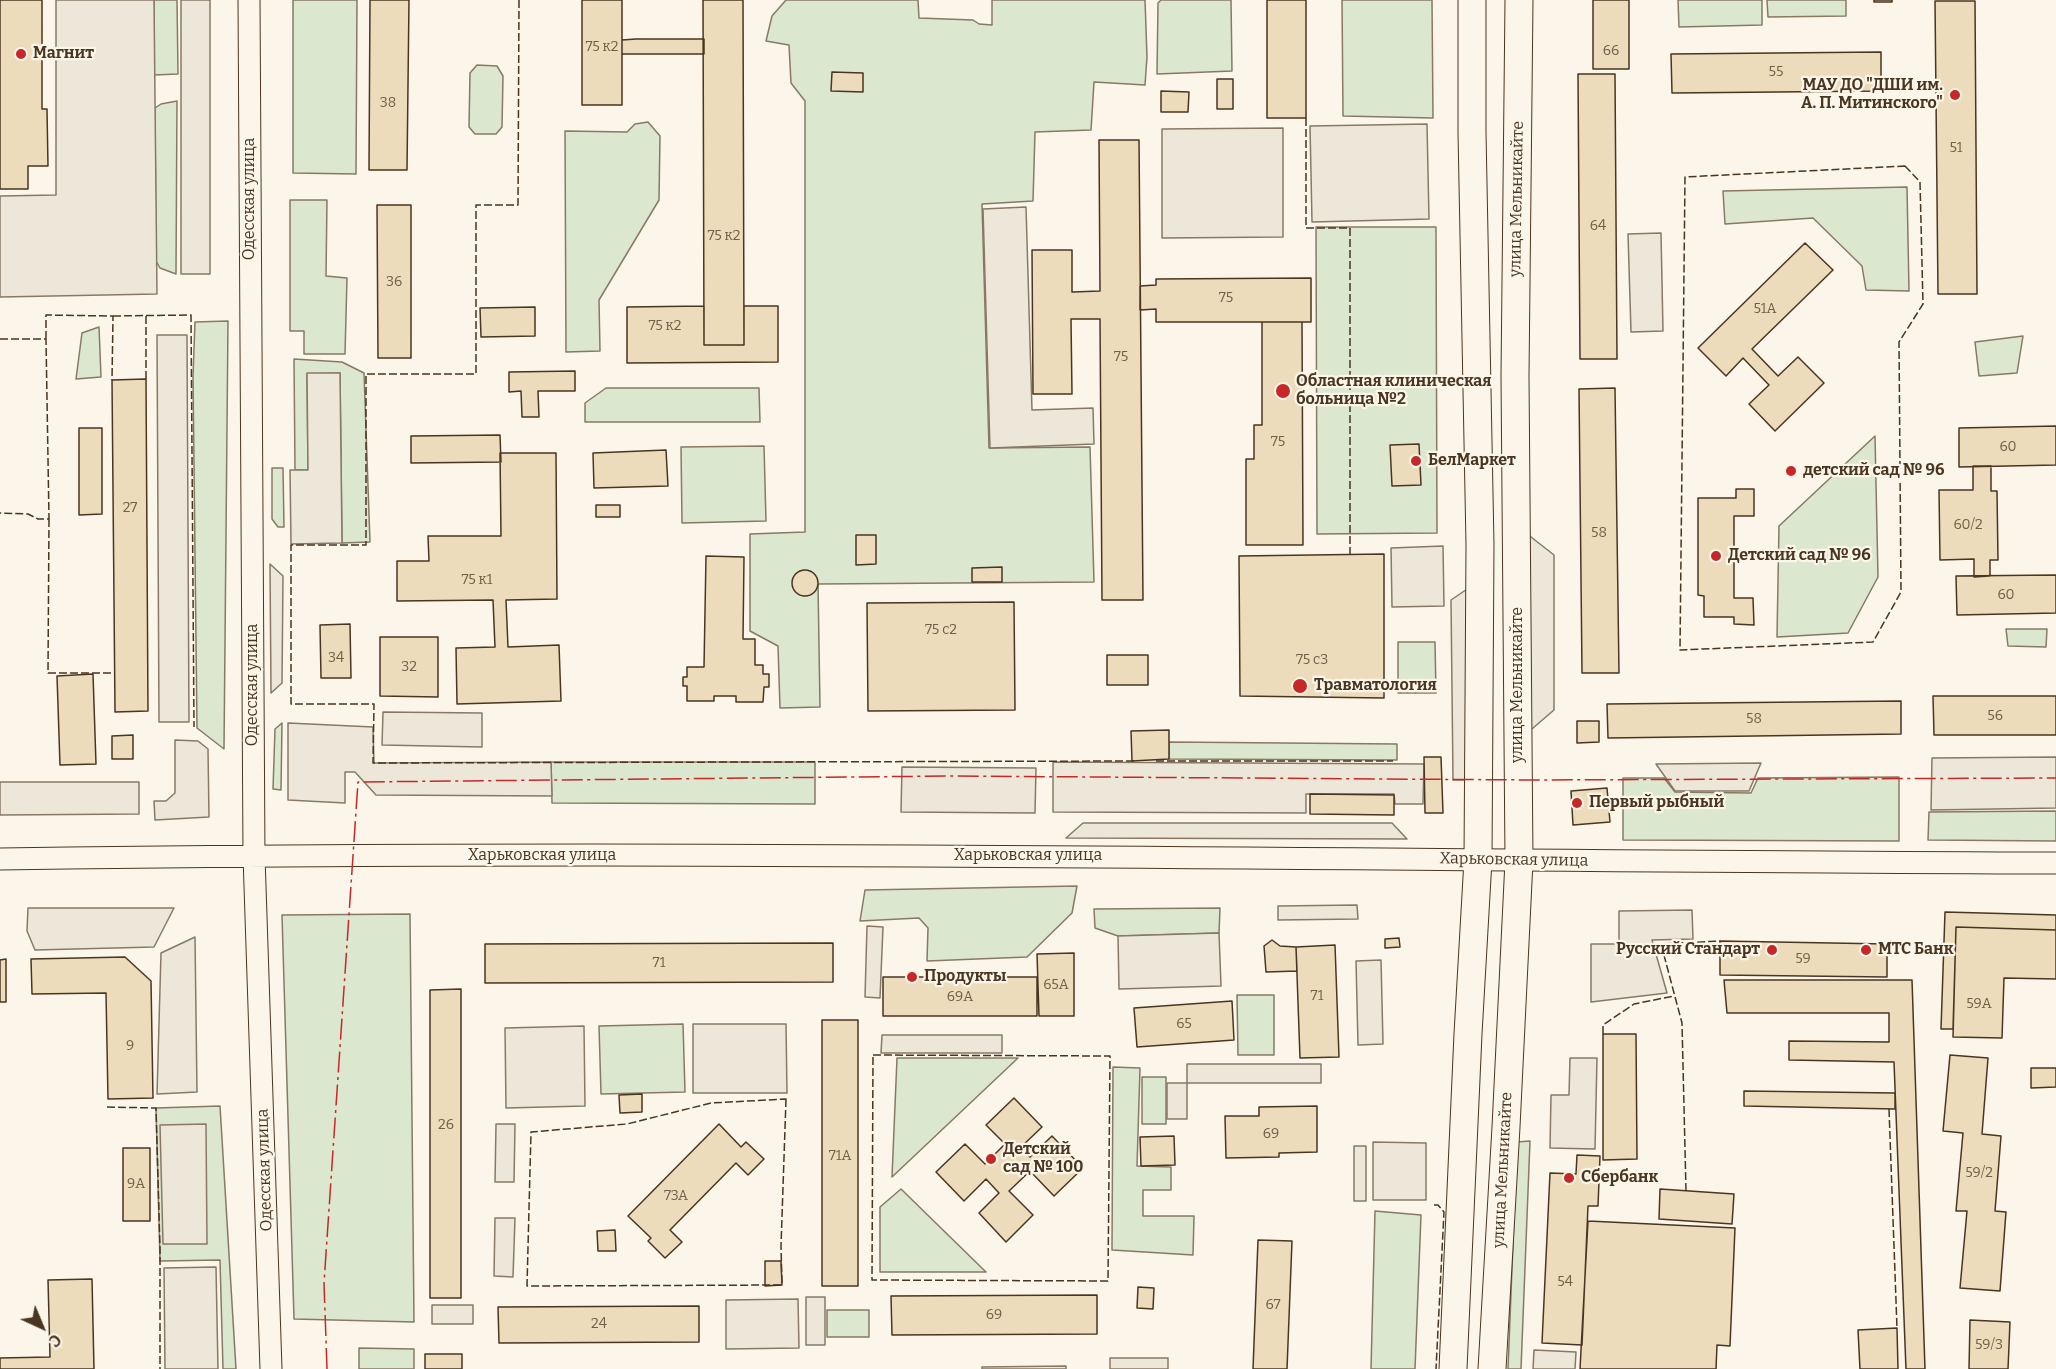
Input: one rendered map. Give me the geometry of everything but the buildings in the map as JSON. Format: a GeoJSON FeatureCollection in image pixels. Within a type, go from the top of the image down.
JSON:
{"type":"FeatureCollection","features":[{"type":"Feature","properties":{"kind":"main road"},"geometry":{"type":"LineString","coordinates":[[1453,1369],[1478,860],[1480,545],[1472,144],[1472,0]]}},
{"type":"Feature","properties":{"kind":"main road","name":"улица Мельникайте"},"geometry":{"type":"LineString","coordinates":[[1492,1369],[1519,861],[1515,376],[1519,0]]}},
{"type":"Feature","properties":{"kind":"main road"},"geometry":{"type":"LineString","coordinates":[[1479,619],[1518,619]]}},
{"type":"Feature","properties":{"kind":"street","name":"Одесская улица"},"geometry":{"type":"LineString","coordinates":[[249,0],[254,855],[271,1369]]}},
{"type":"Feature","properties":{"kind":"street","name":"Харьковская улица"},"geometry":{"type":"LineString","coordinates":[[0,860],[254,855],[1169,856],[1519,861],[2056,863]]}},
{"type":"Feature","properties":{"kind":"green space"},"geometry":{"type":"Polygon","coordinates":[[[154,0],[177,0],[178,74],[154,75],[154,0]]]}},
{"type":"Feature","properties":{"kind":"green space"},"geometry":{"type":"Polygon","coordinates":[[[293,0],[357,0],[356,174],[293,173],[293,0]]]}},
{"type":"Feature","properties":{"kind":"green space"},"geometry":{"type":"Polygon","coordinates":[[[786,0],[918,0],[919,18],[973,20],[979,24],[992,25],[992,0],[1145,0],[1147,57],[1145,85],[1094,82],[1091,130],[1035,132],[1033,201],[982,204],[989,448],[1090,447],[1094,582],[818,584],[820,707],[780,708],[778,646],[750,631],[750,534],[805,532],[805,101],[791,83],[789,45],[766,41],[772,16],[786,0]]]}},
{"type":"Feature","properties":{"kind":"green space"},"geometry":{"type":"Polygon","coordinates":[[[1161,0],[1231,0],[1232,71],[1157,74],[1158,3],[1161,0]]]}},
{"type":"Feature","properties":{"kind":"green space"},"geometry":{"type":"Polygon","coordinates":[[[1342,0],[1432,0],[1433,118],[1343,116],[1342,0]]]}},
{"type":"Feature","properties":{"kind":"green space"},"geometry":{"type":"Polygon","coordinates":[[[1678,0],[1762,0],[1762,25],[1679,27],[1678,0]]]}},
{"type":"Feature","properties":{"kind":"green space"},"geometry":{"type":"Polygon","coordinates":[[[1767,0],[1846,0],[1846,16],[1768,17],[1767,0]]]}},
{"type":"Feature","properties":{"kind":"green space"},"geometry":{"type":"Polygon","coordinates":[[[477,65],[497,66],[503,76],[502,127],[496,134],[475,134],[469,127],[470,73],[477,65]]]}},
{"type":"Feature","properties":{"kind":"green space"},"geometry":{"type":"Polygon","coordinates":[[[177,101],[176,274],[160,268],[156,261],[155,108],[161,104],[177,101]]]}},
{"type":"Feature","properties":{"kind":"green space"},"geometry":{"type":"Polygon","coordinates":[[[648,122],[660,136],[659,200],[599,300],[600,351],[566,352],[565,131],[627,132],[635,124],[648,122]]]}},
{"type":"Feature","properties":{"kind":"green space"},"geometry":{"type":"Polygon","coordinates":[[[1907,187],[1909,291],[1866,290],[1862,266],[1813,218],[1725,224],[1723,191],[1907,187]]]}},
{"type":"Feature","properties":{"kind":"green space"},"geometry":{"type":"Polygon","coordinates":[[[290,200],[327,200],[326,276],[347,278],[345,354],[304,354],[304,331],[290,331],[290,200]]]}},
{"type":"Feature","properties":{"kind":"green space"},"geometry":{"type":"Polygon","coordinates":[[[1316,227],[1436,227],[1437,533],[1317,534],[1316,227]]]}},
{"type":"Feature","properties":{"kind":"green space"},"geometry":{"type":"Polygon","coordinates":[[[228,321],[224,749],[197,728],[193,377],[195,322],[228,321]]]}},
{"type":"Feature","properties":{"kind":"green space"},"geometry":{"type":"Polygon","coordinates":[[[99,327],[101,377],[76,379],[82,333],[99,327]]]}},
{"type":"Feature","properties":{"kind":"green space"},"geometry":{"type":"Polygon","coordinates":[[[2023,336],[2017,373],[1979,376],[1975,342],[2023,336]]]}},
{"type":"Feature","properties":{"kind":"green space"},"geometry":{"type":"Polygon","coordinates":[[[294,359],[342,362],[364,373],[370,542],[342,543],[340,373],[307,374],[308,470],[295,470],[294,359]]]}},
{"type":"Feature","properties":{"kind":"green space"},"geometry":{"type":"Polygon","coordinates":[[[606,388],[759,388],[760,422],[585,422],[585,403],[606,388]]]}},
{"type":"Feature","properties":{"kind":"green space"},"geometry":{"type":"Polygon","coordinates":[[[1875,436],[1878,577],[1848,633],[1777,637],[1779,526],[1875,436]]]}},
{"type":"Feature","properties":{"kind":"green space"},"geometry":{"type":"Polygon","coordinates":[[[764,446],[766,521],[682,523],[681,447],[764,446]]]}},
{"type":"Feature","properties":{"kind":"green space"},"geometry":{"type":"Polygon","coordinates":[[[272,468],[283,468],[284,527],[278,527],[272,519],[272,468]]]}},
{"type":"Feature","properties":{"kind":"green space"},"geometry":{"type":"Polygon","coordinates":[[[2006,629],[2047,629],[2046,647],[2008,646],[2006,629]]]}},
{"type":"Feature","properties":{"kind":"green space"},"geometry":{"type":"Polygon","coordinates":[[[1398,642],[1435,642],[1436,693],[1398,693],[1398,642]]]}},
{"type":"Feature","properties":{"kind":"green space"},"geometry":{"type":"Polygon","coordinates":[[[282,723],[281,790],[273,789],[275,729],[282,723]]]}},
{"type":"Feature","properties":{"kind":"green space"},"geometry":{"type":"Polygon","coordinates":[[[1169,742],[1397,744],[1397,760],[1169,759],[1169,742]]]}},
{"type":"Feature","properties":{"kind":"green space"},"geometry":{"type":"Polygon","coordinates":[[[551,762],[815,762],[815,804],[552,803],[551,762]]]}},
{"type":"Feature","properties":{"kind":"green space"},"geometry":{"type":"Polygon","coordinates":[[[1899,777],[1899,841],[1623,840],[1623,778],[1664,778],[1675,792],[1751,793],[1758,778],[1899,777]]]}},
{"type":"Feature","properties":{"kind":"green space"},"geometry":{"type":"Polygon","coordinates":[[[2056,811],[2056,841],[1928,840],[1929,812],[2056,811]]]}},
{"type":"Feature","properties":{"kind":"green space"},"geometry":{"type":"Polygon","coordinates":[[[1077,886],[1072,913],[1027,957],[927,961],[928,928],[919,918],[860,921],[865,890],[1077,886]]]}},
{"type":"Feature","properties":{"kind":"green space"},"geometry":{"type":"Polygon","coordinates":[[[1220,908],[1219,933],[1118,936],[1095,928],[1094,909],[1220,908]]]}},
{"type":"Feature","properties":{"kind":"green space"},"geometry":{"type":"Polygon","coordinates":[[[410,914],[414,1322],[294,1319],[282,915],[410,914]]]}},
{"type":"Feature","properties":{"kind":"green space"},"geometry":{"type":"Polygon","coordinates":[[[1237,995],[1274,995],[1274,1055],[1238,1055],[1237,995]]]}},
{"type":"Feature","properties":{"kind":"green space"},"geometry":{"type":"Polygon","coordinates":[[[683,1024],[685,1092],[601,1094],[599,1026],[683,1024]]]}},
{"type":"Feature","properties":{"kind":"green space"},"geometry":{"type":"Polygon","coordinates":[[[897,1058],[1018,1058],[892,1177],[897,1058]]]}},
{"type":"Feature","properties":{"kind":"green space"},"geometry":{"type":"Polygon","coordinates":[[[1113,1067],[1140,1068],[1137,1166],[1171,1167],[1171,1190],[1143,1190],[1143,1216],[1194,1216],[1193,1255],[1112,1250],[1113,1067]]]}},
{"type":"Feature","properties":{"kind":"green space"},"geometry":{"type":"Polygon","coordinates":[[[1142,1077],[1166,1077],[1166,1124],[1142,1124],[1142,1077]]]}},
{"type":"Feature","properties":{"kind":"green space"},"geometry":{"type":"Polygon","coordinates":[[[220,1106],[236,1369],[223,1369],[220,1260],[160,1261],[156,1108],[220,1106]]]}},
{"type":"Feature","properties":{"kind":"green space"},"geometry":{"type":"Polygon","coordinates":[[[1530,1141],[1521,1369],[1508,1369],[1517,1142],[1530,1141]]]}},
{"type":"Feature","properties":{"kind":"green space"},"geometry":{"type":"Polygon","coordinates":[[[901,1189],[986,1272],[880,1272],[880,1207],[901,1189]]]}},
{"type":"Feature","properties":{"kind":"green space"},"geometry":{"type":"Polygon","coordinates":[[[1375,1211],[1421,1215],[1415,1369],[1371,1369],[1375,1211]]]}},
{"type":"Feature","properties":{"kind":"green space"},"geometry":{"type":"Polygon","coordinates":[[[827,1310],[869,1310],[869,1337],[827,1337],[827,1310]]]}},
{"type":"Feature","properties":{"kind":"green space"},"geometry":{"type":"Polygon","coordinates":[[[359,1348],[414,1349],[414,1369],[359,1369],[359,1348]]]}},
{"type":"Feature","properties":{"kind":"shaded area"},"geometry":{"type":"Polygon","coordinates":[[[56,0],[154,0],[157,294],[0,297],[0,196],[56,195],[56,0]]]}},
{"type":"Feature","properties":{"kind":"shaded area"},"geometry":{"type":"Polygon","coordinates":[[[181,0],[210,0],[210,274],[181,274],[181,0]]]}},
{"type":"Feature","properties":{"kind":"shaded area"},"geometry":{"type":"Polygon","coordinates":[[[1427,124],[1429,219],[1312,222],[1310,126],[1427,124]]]}},
{"type":"Feature","properties":{"kind":"shaded area"},"geometry":{"type":"Polygon","coordinates":[[[1283,128],[1283,237],[1162,238],[1162,129],[1283,128]]]}},
{"type":"Feature","properties":{"kind":"shaded area"},"geometry":{"type":"Polygon","coordinates":[[[1026,207],[1032,410],[1093,408],[1094,444],[990,448],[983,209],[1026,207]]]}},
{"type":"Feature","properties":{"kind":"shaded area"},"geometry":{"type":"Polygon","coordinates":[[[1661,233],[1663,331],[1631,332],[1628,234],[1661,233]]]}},
{"type":"Feature","properties":{"kind":"shaded area"},"geometry":{"type":"Polygon","coordinates":[[[157,335],[187,335],[189,722],[159,722],[157,335]]]}},
{"type":"Feature","properties":{"kind":"shaded area"},"geometry":{"type":"Polygon","coordinates":[[[307,373],[340,373],[342,543],[291,544],[290,470],[308,470],[307,373]]]}},
{"type":"Feature","properties":{"kind":"shaded area"},"geometry":{"type":"Polygon","coordinates":[[[1517,526],[1554,555],[1554,710],[1519,740],[1517,526]]]}},
{"type":"Feature","properties":{"kind":"shaded area"},"geometry":{"type":"Polygon","coordinates":[[[1443,546],[1444,606],[1392,607],[1391,548],[1443,546]]]}},
{"type":"Feature","properties":{"kind":"shaded area"},"geometry":{"type":"Polygon","coordinates":[[[270,564],[283,576],[282,683],[271,693],[270,564]]]}},
{"type":"Feature","properties":{"kind":"shaded area"},"geometry":{"type":"Polygon","coordinates":[[[1479,581],[1478,780],[1453,780],[1451,600],[1479,581]]]}},
{"type":"Feature","properties":{"kind":"shaded area"},"geometry":{"type":"Polygon","coordinates":[[[383,712],[482,713],[482,747],[382,745],[383,712]]]}},
{"type":"Feature","properties":{"kind":"shaded area"},"geometry":{"type":"Polygon","coordinates":[[[288,723],[373,727],[374,763],[551,762],[552,796],[376,795],[355,772],[345,772],[345,803],[288,800],[288,723]]]}},
{"type":"Feature","properties":{"kind":"shaded area"},"geometry":{"type":"Polygon","coordinates":[[[175,740],[198,741],[208,749],[209,817],[155,820],[154,801],[166,801],[175,793],[175,740]]]}},
{"type":"Feature","properties":{"kind":"shaded area"},"geometry":{"type":"Polygon","coordinates":[[[2056,757],[2056,808],[1931,810],[1932,758],[2056,757]]]}},
{"type":"Feature","properties":{"kind":"shaded area"},"geometry":{"type":"Polygon","coordinates":[[[1053,762],[1424,764],[1423,804],[1395,804],[1394,794],[1306,794],[1306,813],[1053,812],[1053,762]]]}},
{"type":"Feature","properties":{"kind":"shaded area"},"geometry":{"type":"Polygon","coordinates":[[[1761,763],[1749,791],[1675,791],[1656,764],[1761,763]]]}},
{"type":"Feature","properties":{"kind":"shaded area"},"geometry":{"type":"Polygon","coordinates":[[[902,767],[1036,768],[1035,813],[901,812],[902,767]]]}},
{"type":"Feature","properties":{"kind":"shaded area"},"geometry":{"type":"Polygon","coordinates":[[[0,782],[139,782],[139,814],[0,815],[0,782]]]}},
{"type":"Feature","properties":{"kind":"shaded area"},"geometry":{"type":"Polygon","coordinates":[[[1083,823],[1392,823],[1407,839],[1066,838],[1083,823]]]}},
{"type":"Feature","properties":{"kind":"shaded area"},"geometry":{"type":"Polygon","coordinates":[[[1357,905],[1358,919],[1278,920],[1278,906],[1357,905]]]}},
{"type":"Feature","properties":{"kind":"shaded area"},"geometry":{"type":"Polygon","coordinates":[[[28,908],[174,908],[154,947],[35,950],[27,931],[28,908]]]}},
{"type":"Feature","properties":{"kind":"shaded area"},"geometry":{"type":"Polygon","coordinates":[[[1692,910],[1693,939],[1652,940],[1667,993],[1591,1002],[1591,944],[1619,944],[1619,911],[1692,910]]]}},
{"type":"Feature","properties":{"kind":"shaded area"},"geometry":{"type":"Polygon","coordinates":[[[867,926],[883,927],[880,998],[865,997],[867,926]]]}},
{"type":"Feature","properties":{"kind":"shaded area"},"geometry":{"type":"Polygon","coordinates":[[[1219,933],[1221,986],[1119,989],[1118,936],[1219,933]]]}},
{"type":"Feature","properties":{"kind":"shaded area"},"geometry":{"type":"Polygon","coordinates":[[[195,937],[197,1092],[157,1094],[161,953],[195,937]]]}},
{"type":"Feature","properties":{"kind":"shaded area"},"geometry":{"type":"Polygon","coordinates":[[[1381,960],[1383,1044],[1358,1045],[1356,961],[1381,960]]]}},
{"type":"Feature","properties":{"kind":"shaded area"},"geometry":{"type":"Polygon","coordinates":[[[693,1024],[786,1024],[787,1093],[693,1093],[693,1024]]]}},
{"type":"Feature","properties":{"kind":"shaded area"},"geometry":{"type":"Polygon","coordinates":[[[584,1026],[585,1106],[506,1108],[505,1028],[584,1026]]]}},
{"type":"Feature","properties":{"kind":"shaded area"},"geometry":{"type":"Polygon","coordinates":[[[882,1035],[1002,1035],[1002,1053],[881,1053],[882,1035]]]}},
{"type":"Feature","properties":{"kind":"shaded area"},"geometry":{"type":"Polygon","coordinates":[[[1570,1058],[1597,1058],[1595,1149],[1550,1148],[1551,1095],[1569,1095],[1570,1058]]]}},
{"type":"Feature","properties":{"kind":"shaded area"},"geometry":{"type":"Polygon","coordinates":[[[1187,1064],[1321,1064],[1321,1083],[1187,1083],[1187,1064]]]}},
{"type":"Feature","properties":{"kind":"shaded area"},"geometry":{"type":"Polygon","coordinates":[[[1167,1083],[1187,1083],[1187,1119],[1167,1119],[1167,1083]]]}},
{"type":"Feature","properties":{"kind":"shaded area"},"geometry":{"type":"Polygon","coordinates":[[[206,1124],[207,1244],[163,1244],[160,1125],[206,1124]]]}},
{"type":"Feature","properties":{"kind":"shaded area"},"geometry":{"type":"Polygon","coordinates":[[[496,1124],[515,1124],[514,1182],[495,1182],[496,1124]]]}},
{"type":"Feature","properties":{"kind":"shaded area"},"geometry":{"type":"Polygon","coordinates":[[[1373,1142],[1426,1143],[1426,1200],[1373,1200],[1373,1142]]]}},
{"type":"Feature","properties":{"kind":"shaded area"},"geometry":{"type":"Polygon","coordinates":[[[1354,1146],[1366,1146],[1366,1201],[1354,1201],[1354,1146]]]}},
{"type":"Feature","properties":{"kind":"shaded area"},"geometry":{"type":"Polygon","coordinates":[[[495,1218],[515,1218],[513,1277],[494,1276],[495,1218]]]}},
{"type":"Feature","properties":{"kind":"shaded area"},"geometry":{"type":"Polygon","coordinates":[[[216,1267],[218,1369],[165,1369],[164,1268],[216,1267]]]}},
{"type":"Feature","properties":{"kind":"shaded area"},"geometry":{"type":"Polygon","coordinates":[[[806,1297],[825,1297],[825,1345],[806,1345],[806,1297]]]}},
{"type":"Feature","properties":{"kind":"shaded area"},"geometry":{"type":"Polygon","coordinates":[[[798,1299],[799,1348],[726,1349],[726,1300],[798,1299]]]}},
{"type":"Feature","properties":{"kind":"shaded area"},"geometry":{"type":"Polygon","coordinates":[[[432,1305],[473,1305],[473,1324],[432,1324],[432,1305]]]}},
{"type":"Feature","properties":{"kind":"shaded area"},"geometry":{"type":"Polygon","coordinates":[[[1534,1350],[1576,1352],[1575,1369],[1533,1369],[1534,1350]]]}},
{"type":"Feature","properties":{"kind":"shaded area"},"geometry":{"type":"Polygon","coordinates":[[[1110,1358],[1168,1358],[1168,1369],[1110,1369],[1110,1358]]]}},
{"type":"Feature","properties":{"kind":"shaded area"},"geometry":{"type":"Polygon","coordinates":[[[1066,1366],[1066,1369],[982,1369],[982,1367],[1066,1366]]]}},
{"type":"Feature","properties":{"kind":"fence"},"geometry":{"type":"LineString","coordinates":[[519,0],[518,205],[476,205],[476,374],[366,374],[366,545],[291,545],[291,704],[374,704],[373,763],[1135,761]]}},
{"type":"Feature","properties":{"kind":"fence"},"geometry":{"type":"LineString","coordinates":[[1306,118],[1306,228],[1350,228],[1350,554]]}},
{"type":"Feature","properties":{"kind":"fence"},"geometry":{"type":"LineString","coordinates":[[1905,166],[1920,182],[1923,304],[1899,342],[1901,592],[1873,642],[1680,650],[1685,177],[1905,166]]}},
{"type":"Feature","properties":{"kind":"fence"},"geometry":{"type":"LineString","coordinates":[[46,339],[46,315],[113,316],[112,380]]}},
{"type":"Feature","properties":{"kind":"fence"},"geometry":{"type":"LineString","coordinates":[[146,315],[146,379]]}},
{"type":"Feature","properties":{"kind":"fence"},"geometry":{"type":"LineString","coordinates":[[113,316],[191,315],[194,727]]}},
{"type":"Feature","properties":{"kind":"fence"},"geometry":{"type":"LineString","coordinates":[[0,339],[46,339],[49,519],[38,519],[28,514],[0,513]]}},
{"type":"Feature","properties":{"kind":"fence"},"geometry":{"type":"LineString","coordinates":[[49,519],[48,673],[115,673]]}},
{"type":"Feature","properties":{"kind":"fence"},"geometry":{"type":"LineString","coordinates":[[1156,761],[1393,761]]}},
{"type":"Feature","properties":{"kind":"fence"},"geometry":{"type":"LineString","coordinates":[[1686,1191],[1682,1023],[1661,944],[1720,941]]}},
{"type":"Feature","properties":{"kind":"fence"},"geometry":{"type":"LineString","coordinates":[[1603,1034],[1603,1025],[1634,1004],[1674,996]]}},
{"type":"Feature","properties":{"kind":"fence"},"geometry":{"type":"LineString","coordinates":[[873,1055],[1110,1056],[1108,1281],[872,1280],[873,1055]]}},
{"type":"Feature","properties":{"kind":"fence"},"geometry":{"type":"LineString","coordinates":[[786,1099],[781,1246],[782,1285],[527,1286],[531,1132],[627,1124],[711,1103],[786,1099]]}},
{"type":"Feature","properties":{"kind":"fence"},"geometry":{"type":"LineString","coordinates":[[107,1107],[156,1108],[160,1249],[160,1369]]}},
{"type":"Feature","properties":{"kind":"fence"},"geometry":{"type":"LineString","coordinates":[[1889,1109],[1897,1328]]}},
{"type":"Feature","properties":{"kind":"fence"},"geometry":{"type":"LineString","coordinates":[[1434,1205],[1438,1205],[1444,1212],[1436,1369]]}},
{"type":"Feature","properties":{"kind":"power"},"geometry":{"type":"LineString","coordinates":[[327,1369],[324,1283],[358,782],[950,776],[1535,780],[2056,778]]}},
{"type":"Feature","properties":{"kind":"place","name":"Магнит"},"geometry":{"type":"Point","coordinates":[21,54]}},
{"type":"Feature","properties":{"kind":"place","name":"МАУ ДО \"ДШИ им. А. П. Митинского\""},"geometry":{"type":"Point","coordinates":[1955,95]}},
{"type":"Feature","properties":{"kind":"place","name":"Областная клиническая больница №2"},"geometry":{"type":"Point","coordinates":[1283,391]}},
{"type":"Feature","properties":{"kind":"place","name":"БелМаркет"},"geometry":{"type":"Point","coordinates":[1416,461]}},
{"type":"Feature","properties":{"kind":"place","name":"детский сад № 96"},"geometry":{"type":"Point","coordinates":[1791,471]}},
{"type":"Feature","properties":{"kind":"place","name":"Детский сад № 96"},"geometry":{"type":"Point","coordinates":[1716,556]}},
{"type":"Feature","properties":{"kind":"place","name":"Травматология"},"geometry":{"type":"Point","coordinates":[1300,686]}},
{"type":"Feature","properties":{"kind":"place","name":"Первый рыбный"},"geometry":{"type":"Point","coordinates":[1577,803]}},
{"type":"Feature","properties":{"kind":"place","name":"Русский Стандарт"},"geometry":{"type":"Point","coordinates":[1772,950]}},
{"type":"Feature","properties":{"kind":"place","name":"МТС Банк"},"geometry":{"type":"Point","coordinates":[1866,950]}},
{"type":"Feature","properties":{"kind":"place","name":"Продукты"},"geometry":{"type":"Point","coordinates":[912,977]}},
{"type":"Feature","properties":{"kind":"place","name":"Детский сад № 100"},"geometry":{"type":"Point","coordinates":[991,1159]}},
{"type":"Feature","properties":{"kind":"place","name":"Сбербанк"},"geometry":{"type":"Point","coordinates":[1569,1178]}}]}
